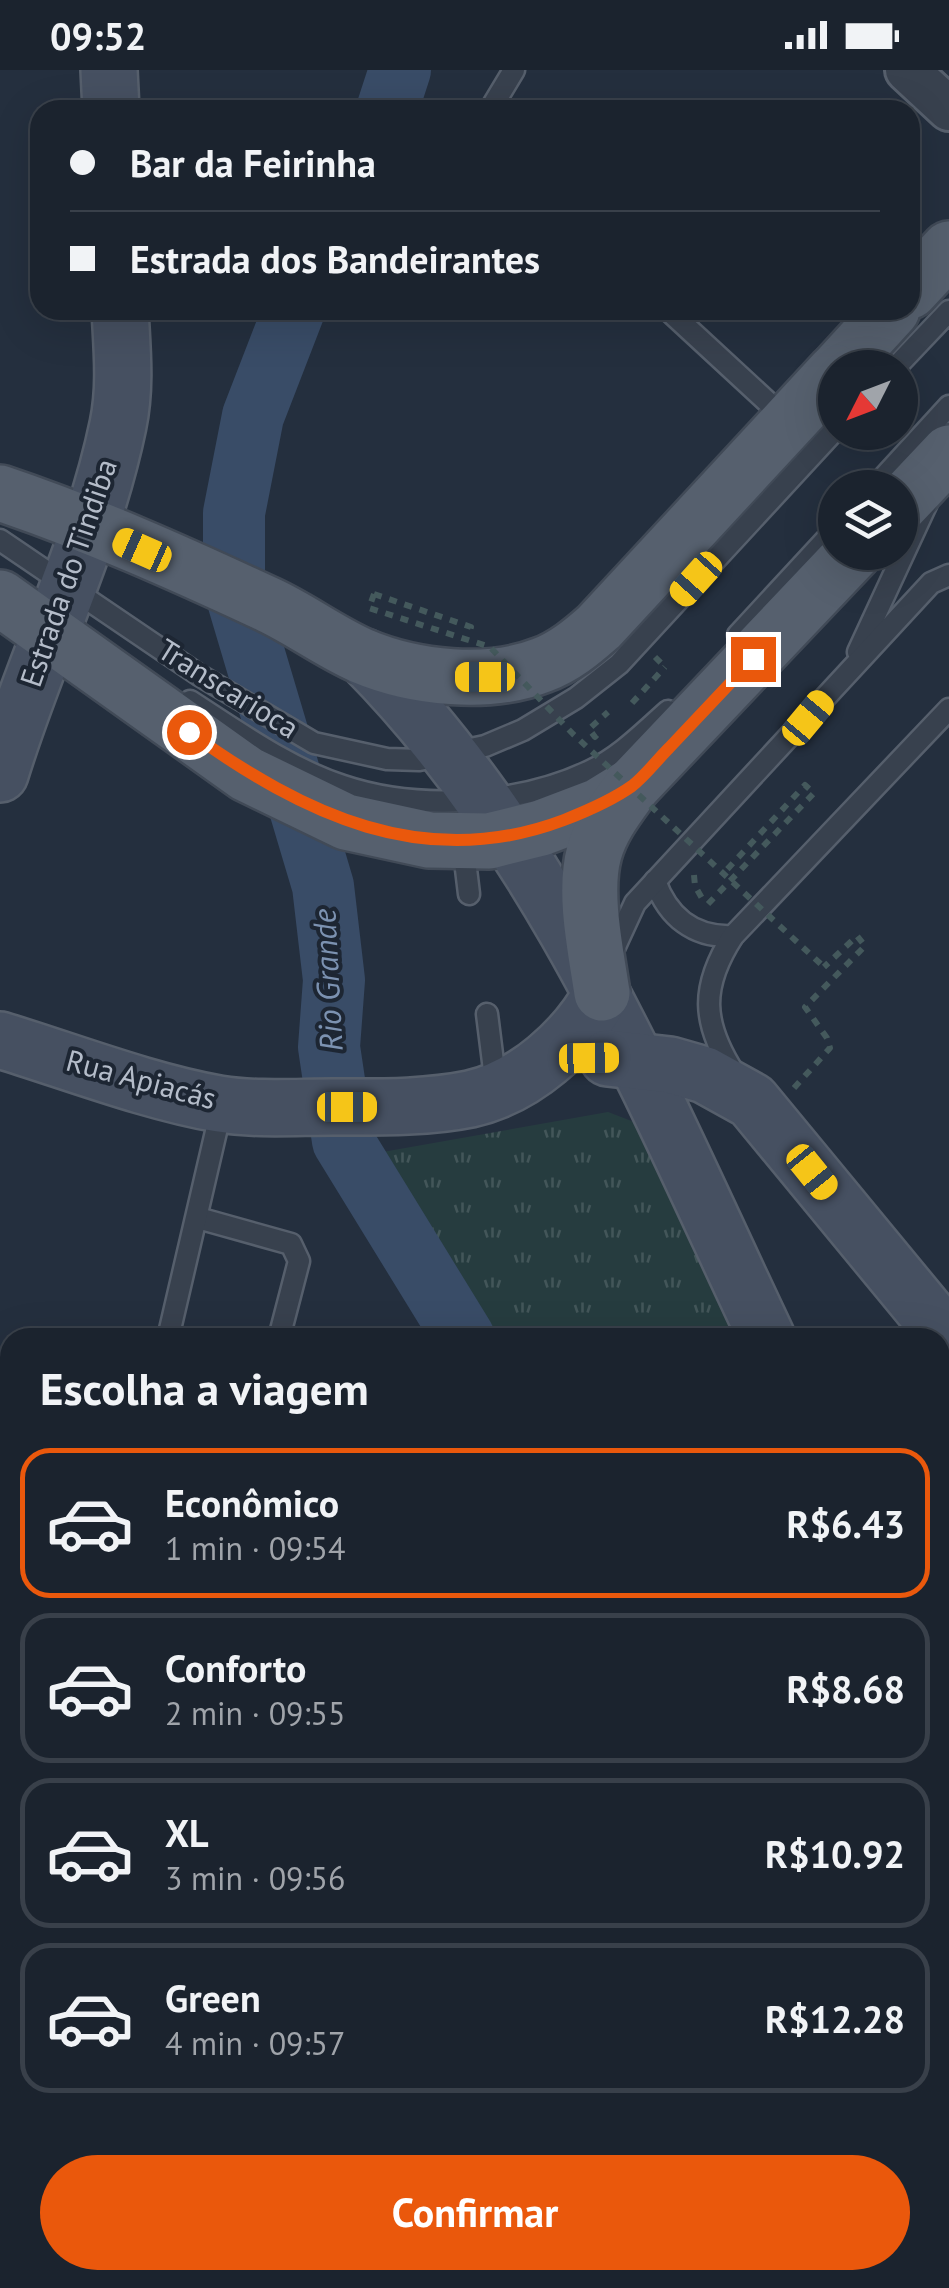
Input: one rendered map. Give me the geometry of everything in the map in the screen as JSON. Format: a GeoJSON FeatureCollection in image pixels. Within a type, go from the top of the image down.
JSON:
{"type":"FeatureCollection","features":[{"type":"Feature","properties":{"kind":"main road"},"geometry":{"type":"LineString","coordinates":[[109,70],[110,100]]}},
{"type":"Feature","properties":{"kind":"main road"},"geometry":{"type":"LineString","coordinates":[[920,280],[949,249]]}},
{"type":"Feature","properties":{"kind":"main road","name":"Estrada do Tindiba"},"geometry":{"type":"LineString","coordinates":[[0,774],[50,608],[91,528],[118,424],[123,387],[120,320]]}},
{"type":"Feature","properties":{"kind":"main road"},"geometry":{"type":"LineString","coordinates":[[855,350],[883,320]]}},
{"type":"Feature","properties":{"kind":"main road"},"geometry":{"type":"LineString","coordinates":[[0,494],[91,528],[272,606],[364,657],[417,671],[486,675],[542,666],[572,649],[812,426]]}},
{"type":"Feature","properties":{"kind":"main road"},"geometry":{"type":"LineString","coordinates":[[918,485],[944,458]]}},
{"type":"Feature","properties":{"kind":"main road"},"geometry":{"type":"LineString","coordinates":[[602,993],[592,920],[592,868],[607,821],[633,785],[837,570]]}},
{"type":"Feature","properties":{"kind":"main road"},"geometry":{"type":"LineString","coordinates":[[50,608],[247,774],[346,822],[414,838],[481,842],[541,828],[599,806],[633,785]]}},
{"type":"Feature","properties":{"kind":"main road"},"geometry":{"type":"LineString","coordinates":[[364,657],[452,754],[481,842],[556,910],[637,1060],[762,1328]]}},
{"type":"Feature","properties":{"kind":"main road","name":"Rua Apiacás"},"geometry":{"type":"LineString","coordinates":[[0,1040],[222,1104],[382,1106],[470,1099],[509,1083],[570,1040],[602,993]]}},
{"type":"Feature","properties":{"kind":"main road"},"geometry":{"type":"LineString","coordinates":[[509,1083],[589,1058],[637,1060],[705,1075],[768,1100],[940,1328]]}},
{"type":"Feature","properties":{"kind":"street"},"geometry":{"type":"LineString","coordinates":[[907,70],[949,109]]}},
{"type":"Feature","properties":{"kind":"lane"},"geometry":{"type":"LineString","coordinates":[[496,100],[514,70]]}},
{"type":"Feature","properties":{"kind":"lane"},"geometry":{"type":"LineString","coordinates":[[911,350],[949,310]]}},
{"type":"Feature","properties":{"kind":"lane"},"geometry":{"type":"LineString","coordinates":[[680,320],[812,426]]}},
{"type":"Feature","properties":{"kind":"lane"},"geometry":{"type":"LineString","coordinates":[[890,470],[949,406]]}},
{"type":"Feature","properties":{"kind":"lane","name":"Transcarioca"},"geometry":{"type":"LineString","coordinates":[[0,540],[50,608],[199,675],[314,743],[386,759],[419,760],[497,740],[552,714],[619,664],[812,426]]}},
{"type":"Feature","properties":{"kind":"lane"},"geometry":{"type":"LineString","coordinates":[[851,667],[924,514],[944,458]]}},
{"type":"Feature","properties":{"kind":"lane"},"geometry":{"type":"LineString","coordinates":[[720,654],[818,548]]}},
{"type":"Feature","properties":{"kind":"lane"},"geometry":{"type":"LineString","coordinates":[[602,993],[615,942],[635,904],[931,583],[949,575]]}},
{"type":"Feature","properties":{"kind":"lane","name":"Transcarioca"},"geometry":{"type":"LineString","coordinates":[[182,696],[308,771],[342,786],[419,799],[481,842],[530,791],[589,772],[625,750],[682,696]]}},
{"type":"Feature","properties":{"kind":"lane"},"geometry":{"type":"LineString","coordinates":[[768,1100],[715,1042],[708,1014],[717,960],[733,936],[949,708]]}},
{"type":"Feature","properties":{"kind":"lane"},"geometry":{"type":"LineString","coordinates":[[655,881],[681,922],[715,937],[733,936]]}},
{"type":"Feature","properties":{"kind":"lane"},"geometry":{"type":"LineString","coordinates":[[487,1014],[509,1083]]}},
{"type":"Feature","properties":{"kind":"lane"},"geometry":{"type":"LineString","coordinates":[[170,1328],[222,1104]]}},
{"type":"Feature","properties":{"kind":"lane"},"geometry":{"type":"LineString","coordinates":[[198,1218],[291,1244],[299,1261],[282,1328]]}},
{"type":"Feature","properties":{"kind":"path"},"geometry":{"type":"LineString","coordinates":[[486,675],[470,627],[374,594],[369,608],[490,647],[573,734],[824,967],[857,936],[865,946],[805,1007],[830,1048],[768,1100]]}},
{"type":"Feature","properties":{"kind":"path"},"geometry":{"type":"LineString","coordinates":[[616,703],[589,729],[595,736],[659,663],[630,690]]}},
{"type":"Feature","properties":{"kind":"path"},"geometry":{"type":"LineString","coordinates":[[694,874],[695,886],[711,907],[814,793],[804,786],[722,875]]}},
{"type":"Feature","properties":{"kind":"green space"},"geometry":{"type":"Polygon","coordinates":[[[608,1112],[634,1122],[658,1147],[746,1328],[484,1328],[377,1153],[608,1112]]]}},
{"type":"Feature","properties":{"kind":"waterway","name":"Rio Grande"},"geometry":{"type":"LineString","coordinates":[[390,100],[400,70]]}},
{"type":"Feature","properties":{"kind":"waterway","name":"Rio Grande"},"geometry":{"type":"LineString","coordinates":[[290,320],[253,416],[234,513],[234,587],[323,886],[334,980],[329,1047],[343,1141],[458,1328]]}},
{"type":"Feature","properties":{"kind":"route"},"geometry":{"type":"LineString","coordinates":[[189,732],[247,774],[346,822],[429,840],[489,840],[541,828],[599,806],[633,785],[753,659]]}}]}
